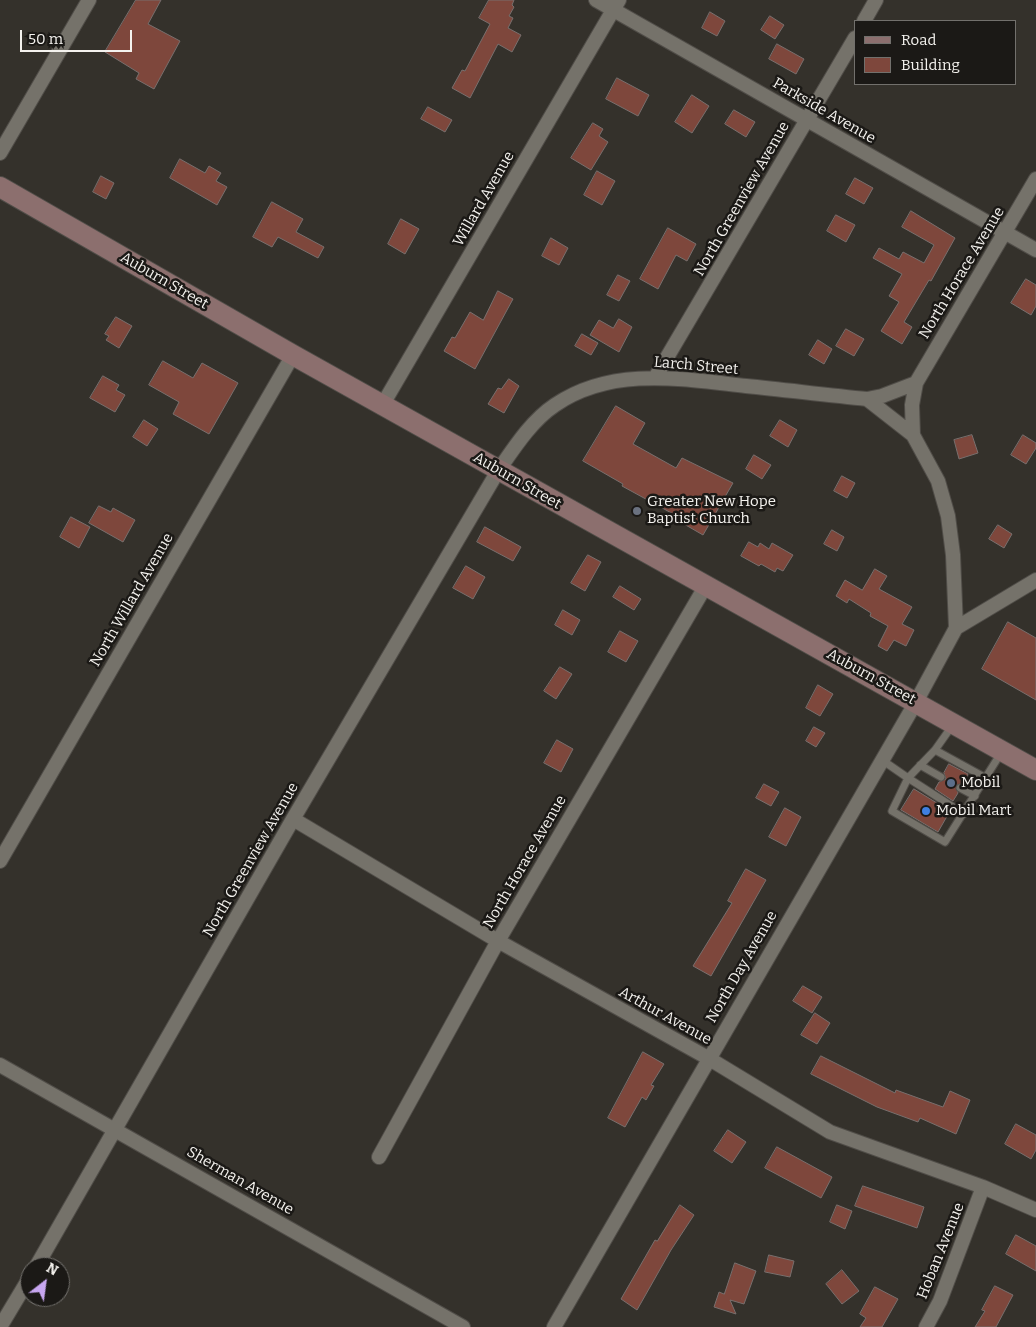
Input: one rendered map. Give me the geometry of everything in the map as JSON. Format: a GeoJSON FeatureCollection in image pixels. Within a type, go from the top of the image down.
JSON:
{"type":"FeatureCollection","features":[{"type":"Feature","properties":{"kind":"main road","name":"Auburn Street"},"geometry":{"type":"LineString","coordinates":[[0,187],[293,355],[705,587],[1002,751],[1034,764]]}},
{"type":"Feature","properties":{"kind":"street"},"geometry":{"type":"LineString","coordinates":[[0,153],[89,0]]}},
{"type":"Feature","properties":{"kind":"street","name":"Parkside Avenue"},"geometry":{"type":"LineString","coordinates":[[596,0],[616,5],[807,120],[1036,250]]}},
{"type":"Feature","properties":{"kind":"street"},"geometry":{"type":"LineString","coordinates":[[865,20],[876,0]]}},
{"type":"Feature","properties":{"kind":"street","name":"Willard Avenue"},"geometry":{"type":"LineString","coordinates":[[383,404],[616,5]]}},
{"type":"Feature","properties":{"kind":"street","name":"North Greenview Avenue"},"geometry":{"type":"LineString","coordinates":[[656,376],[854,40]]}},
{"type":"Feature","properties":{"kind":"street","name":"North Horace Avenue"},"geometry":{"type":"LineString","coordinates":[[916,383],[1036,180]]}},
{"type":"Feature","properties":{"kind":"street","name":"North Willard Avenue"},"geometry":{"type":"LineString","coordinates":[[0,861],[293,355]]}},
{"type":"Feature","properties":{"kind":"street","name":"Larch Street"},"geometry":{"type":"LineString","coordinates":[[498,470],[518,442],[553,406],[572,395],[594,386],[656,376],[866,399],[882,396],[916,383]]}},
{"type":"Feature","properties":{"kind":"street"},"geometry":{"type":"LineString","coordinates":[[913,435],[912,405],[916,383]]}},
{"type":"Feature","properties":{"kind":"street"},"geometry":{"type":"LineString","coordinates":[[866,399],[913,435],[938,481],[948,516],[953,554],[956,628]]}},
{"type":"Feature","properties":{"kind":"street","name":"North Greenview Avenue"},"geometry":{"type":"LineString","coordinates":[[42,1257],[293,819],[498,470]]}},
{"type":"Feature","properties":{"kind":"street"},"geometry":{"type":"LineString","coordinates":[[916,702],[956,628],[1036,580]]}},
{"type":"Feature","properties":{"kind":"street","name":"North Horace Avenue"},"geometry":{"type":"LineString","coordinates":[[379,1157],[498,941],[705,587]]}},
{"type":"Feature","properties":{"kind":"street","name":"North Day Avenue"},"geometry":{"type":"LineString","coordinates":[[554,1327],[708,1058],[916,702]]}},
{"type":"Feature","properties":{"kind":"street","name":"Arthur Avenue"},"geometry":{"type":"LineString","coordinates":[[293,819],[498,941],[708,1058],[830,1132],[983,1187],[1036,1210]]}},
{"type":"Feature","properties":{"kind":"street","name":"Sherman Avenue"},"geometry":{"type":"LineString","coordinates":[[0,1065],[463,1327]]}},
{"type":"Feature","properties":{"kind":"street","name":"Hoban Avenue"},"geometry":{"type":"LineString","coordinates":[[926,1327],[940,1301],[983,1187]]}},
{"type":"Feature","properties":{"kind":"street"},"geometry":{"type":"LineString","coordinates":[[0,1327],[20,1293]]}},
{"type":"Feature","properties":{"kind":"lane"},"geometry":{"type":"LineString","coordinates":[[954,723],[935,750],[908,778],[892,812],[945,842],[1002,751]]}},
{"type":"Feature","properties":{"kind":"lane"},"geometry":{"type":"LineString","coordinates":[[935,750],[986,778]]}},
{"type":"Feature","properties":{"kind":"lane"},"geometry":{"type":"LineString","coordinates":[[882,760],[964,814]]}},
{"type":"Feature","properties":{"kind":"lane"},"geometry":{"type":"LineString","coordinates":[[920,765],[941,777]]}},
{"type":"Feature","properties":{"kind":"lane"},"geometry":{"type":"LineString","coordinates":[[960,788],[975,796]]}},
{"type":"Feature","properties":{"kind":"building"},"geometry":{"type":"Polygon","coordinates":[[[136,0],[161,0],[148,24],[180,41],[154,89],[136,79],[139,73],[105,52],[136,0]]]}},
{"type":"Feature","properties":{"kind":"building"},"geometry":{"type":"Polygon","coordinates":[[[489,0],[514,0],[512,5],[514,7],[509,16],[513,18],[508,28],[521,35],[512,52],[498,44],[470,98],[452,88],[462,70],[465,71],[490,24],[479,18],[489,0]]]}},
{"type":"Feature","properties":{"kind":"building"},"geometry":{"type":"Polygon","coordinates":[[[710,12],[725,21],[717,36],[702,28],[710,12]]]}},
{"type":"Feature","properties":{"kind":"building"},"geometry":{"type":"Polygon","coordinates":[[[770,16],[784,25],[775,39],[761,30],[770,16]]]}},
{"type":"Feature","properties":{"kind":"building"},"geometry":{"type":"Polygon","coordinates":[[[777,44],[804,59],[796,74],[769,59],[777,44]]]}},
{"type":"Feature","properties":{"kind":"building"},"geometry":{"type":"Polygon","coordinates":[[[617,78],[649,95],[638,116],[606,99],[617,78]]]}},
{"type":"Feature","properties":{"kind":"building"},"geometry":{"type":"Polygon","coordinates":[[[692,95],[709,106],[692,133],[675,122],[692,95]]]}},
{"type":"Feature","properties":{"kind":"building"},"geometry":{"type":"Polygon","coordinates":[[[428,107],[452,120],[445,132],[421,119],[428,107]]]}},
{"type":"Feature","properties":{"kind":"building"},"geometry":{"type":"Polygon","coordinates":[[[734,110],[755,122],[746,137],[725,124],[734,110]]]}},
{"type":"Feature","properties":{"kind":"building"},"geometry":{"type":"Polygon","coordinates":[[[593,123],[603,129],[599,136],[608,142],[591,170],[571,158],[593,123]]]}},
{"type":"Feature","properties":{"kind":"building"},"geometry":{"type":"Polygon","coordinates":[[[180,159],[205,173],[209,166],[221,173],[216,181],[227,187],[217,205],[170,178],[180,159]]]}},
{"type":"Feature","properties":{"kind":"building"},"geometry":{"type":"Polygon","coordinates":[[[597,171],[615,181],[602,205],[584,195],[597,171]]]}},
{"type":"Feature","properties":{"kind":"building"},"geometry":{"type":"Polygon","coordinates":[[[101,176],[114,183],[106,199],[93,192],[101,176]]]}},
{"type":"Feature","properties":{"kind":"building"},"geometry":{"type":"Polygon","coordinates":[[[855,178],[873,188],[864,204],[846,194],[855,178]]]}},
{"type":"Feature","properties":{"kind":"building"},"geometry":{"type":"Polygon","coordinates":[[[272,202],[303,219],[296,232],[324,247],[318,258],[278,237],[272,247],[253,237],[272,202]]]}},
{"type":"Feature","properties":{"kind":"building"},"geometry":{"type":"Polygon","coordinates":[[[911,211],[955,238],[931,281],[929,280],[904,322],[912,327],[902,344],[881,331],[899,302],[889,296],[902,274],[873,258],[879,248],[899,259],[903,252],[924,263],[934,245],[902,227],[911,211]]]}},
{"type":"Feature","properties":{"kind":"building"},"geometry":{"type":"Polygon","coordinates":[[[836,215],[855,225],[846,242],[827,231],[836,215]]]}},
{"type":"Feature","properties":{"kind":"building"},"geometry":{"type":"Polygon","coordinates":[[[401,219],[419,229],[405,254],[388,244],[401,219]]]}},
{"type":"Feature","properties":{"kind":"building"},"geometry":{"type":"Polygon","coordinates":[[[668,228],[696,244],[687,261],[676,255],[658,289],[640,279],[668,228]]]}},
{"type":"Feature","properties":{"kind":"building"},"geometry":{"type":"Polygon","coordinates":[[[551,238],[568,248],[559,265],[542,256],[551,238]]]}},
{"type":"Feature","properties":{"kind":"building"},"geometry":{"type":"Polygon","coordinates":[[[618,275],[630,281],[619,301],[607,295],[618,275]]]}},
{"type":"Feature","properties":{"kind":"building"},"geometry":{"type":"Polygon","coordinates":[[[1026,279],[1036,285],[1036,306],[1031,315],[1011,303],[1026,279]]]}},
{"type":"Feature","properties":{"kind":"building"},"geometry":{"type":"Polygon","coordinates":[[[498,291],[513,299],[475,369],[444,351],[452,337],[455,338],[470,312],[483,320],[498,291]]]}},
{"type":"Feature","properties":{"kind":"building"},"geometry":{"type":"Polygon","coordinates":[[[116,317],[132,326],[119,348],[106,340],[109,336],[105,334],[116,317]]]}},
{"type":"Feature","properties":{"kind":"building"},"geometry":{"type":"Polygon","coordinates":[[[619,319],[632,327],[619,352],[590,335],[599,320],[613,328],[619,319]]]}},
{"type":"Feature","properties":{"kind":"building"},"geometry":{"type":"Polygon","coordinates":[[[846,329],[864,339],[854,356],[836,346],[846,329]]]}},
{"type":"Feature","properties":{"kind":"building"},"geometry":{"type":"Polygon","coordinates":[[[582,334],[598,343],[591,355],[575,346],[582,334]]]}},
{"type":"Feature","properties":{"kind":"building"},"geometry":{"type":"Polygon","coordinates":[[[818,340],[832,349],[824,364],[809,355],[818,340]]]}},
{"type":"Feature","properties":{"kind":"building"},"geometry":{"type":"Polygon","coordinates":[[[163,361],[193,378],[202,363],[238,383],[209,434],[173,414],[179,402],[149,385],[163,361]]]}},
{"type":"Feature","properties":{"kind":"building"},"geometry":{"type":"Polygon","coordinates":[[[103,376],[119,385],[116,390],[125,395],[115,412],[90,398],[103,376]]]}},
{"type":"Feature","properties":{"kind":"building"},"geometry":{"type":"Polygon","coordinates":[[[509,379],[519,386],[504,413],[488,404],[498,388],[501,389],[509,379]]]}},
{"type":"Feature","properties":{"kind":"building"},"geometry":{"type":"Polygon","coordinates":[[[616,406],[645,423],[633,444],[676,468],[682,458],[733,483],[703,535],[684,524],[686,521],[622,486],[623,484],[583,461],[616,406]]]}},
{"type":"Feature","properties":{"kind":"building"},"geometry":{"type":"Polygon","coordinates":[[[144,420],[158,429],[147,446],[133,437],[144,420]]]}},
{"type":"Feature","properties":{"kind":"building"},"geometry":{"type":"Polygon","coordinates":[[[780,420],[797,430],[788,447],[770,436],[780,420]]]}},
{"type":"Feature","properties":{"kind":"building"},"geometry":{"type":"Polygon","coordinates":[[[972,435],[978,453],[959,459],[954,440],[972,435]]]}},
{"type":"Feature","properties":{"kind":"building"},"geometry":{"type":"Polygon","coordinates":[[[1023,435],[1036,443],[1036,448],[1026,464],[1011,455],[1023,435]]]}},
{"type":"Feature","properties":{"kind":"building"},"geometry":{"type":"Polygon","coordinates":[[[754,455],[771,465],[762,479],[746,469],[754,455]]]}},
{"type":"Feature","properties":{"kind":"building"},"geometry":{"type":"Polygon","coordinates":[[[842,476],[855,483],[847,498],[834,491],[842,476]]]}},
{"type":"Feature","properties":{"kind":"building"},"geometry":{"type":"Polygon","coordinates":[[[99,506],[111,512],[113,508],[135,520],[123,542],[89,523],[99,506]]]}},
{"type":"Feature","properties":{"kind":"building"},"geometry":{"type":"Polygon","coordinates":[[[71,517],[90,527],[79,548],[60,537],[71,517]]]}},
{"type":"Feature","properties":{"kind":"building"},"geometry":{"type":"Polygon","coordinates":[[[998,525],[1012,534],[1004,548],[989,539],[998,525]]]}},
{"type":"Feature","properties":{"kind":"building"},"geometry":{"type":"Polygon","coordinates":[[[485,527],[521,547],[513,561],[477,542],[485,527]]]}},
{"type":"Feature","properties":{"kind":"building"},"geometry":{"type":"Polygon","coordinates":[[[832,530],[844,537],[837,551],[824,544],[832,530]]]}},
{"type":"Feature","properties":{"kind":"building"},"geometry":{"type":"Polygon","coordinates":[[[749,542],[758,547],[760,543],[769,549],[772,543],[793,555],[783,571],[777,568],[775,572],[741,556],[749,542]]]}},
{"type":"Feature","properties":{"kind":"building"},"geometry":{"type":"Polygon","coordinates":[[[588,555],[601,562],[585,591],[571,583],[588,555]]]}},
{"type":"Feature","properties":{"kind":"building"},"geometry":{"type":"Polygon","coordinates":[[[466,566],[485,577],[473,599],[453,588],[466,566]]]}},
{"type":"Feature","properties":{"kind":"building"},"geometry":{"type":"Polygon","coordinates":[[[875,569],[887,576],[879,589],[912,607],[902,624],[914,630],[906,646],[894,640],[887,651],[878,646],[888,626],[870,616],[871,613],[849,599],[847,603],[836,596],[845,580],[862,590],[875,569]]]}},
{"type":"Feature","properties":{"kind":"building"},"geometry":{"type":"Polygon","coordinates":[[[620,586],[641,599],[634,610],[613,597],[620,586]]]}},
{"type":"Feature","properties":{"kind":"building"},"geometry":{"type":"Polygon","coordinates":[[[563,610],[580,620],[572,635],[555,625],[563,610]]]}},
{"type":"Feature","properties":{"kind":"building"},"geometry":{"type":"Polygon","coordinates":[[[1008,622],[1036,638],[1036,700],[982,669],[1008,622]]]}},
{"type":"Feature","properties":{"kind":"building"},"geometry":{"type":"Polygon","coordinates":[[[620,631],[638,641],[626,662],[608,652],[620,631]]]}},
{"type":"Feature","properties":{"kind":"building"},"geometry":{"type":"Polygon","coordinates":[[[560,667],[572,674],[556,699],[544,691],[560,667]]]}},
{"type":"Feature","properties":{"kind":"building"},"geometry":{"type":"Polygon","coordinates":[[[818,685],[833,694],[820,716],[806,708],[818,685]]]}},
{"type":"Feature","properties":{"kind":"building"},"geometry":{"type":"Polygon","coordinates":[[[814,727],[825,733],[816,747],[806,741],[814,727]]]}},
{"type":"Feature","properties":{"kind":"building"},"geometry":{"type":"Polygon","coordinates":[[[557,740],[573,749],[561,772],[544,763],[557,740]]]}},
{"type":"Feature","properties":{"kind":"building","name":"Mobil"},"geometry":{"type":"Polygon","coordinates":[[[949,764],[968,774],[963,784],[956,785],[958,793],[953,801],[935,789],[939,782],[946,779],[944,773],[949,764]]]}},
{"type":"Feature","properties":{"kind":"building"},"geometry":{"type":"Polygon","coordinates":[[[764,784],[779,792],[771,806],[756,798],[764,784]]]}},
{"type":"Feature","properties":{"kind":"building","name":"Mobil Mart"},"geometry":{"type":"Polygon","coordinates":[[[914,789],[950,811],[938,832],[901,810],[914,789]]]}},
{"type":"Feature","properties":{"kind":"building"},"geometry":{"type":"Polygon","coordinates":[[[785,808],[801,817],[786,846],[769,837],[785,808]]]}},
{"type":"Feature","properties":{"kind":"building"},"geometry":{"type":"Polygon","coordinates":[[[746,869],[766,880],[711,976],[693,966],[732,903],[728,901],[746,869]]]}},
{"type":"Feature","properties":{"kind":"building"},"geometry":{"type":"Polygon","coordinates":[[[803,986],[822,997],[812,1013],[793,1001],[803,986]]]}},
{"type":"Feature","properties":{"kind":"building"},"geometry":{"type":"Polygon","coordinates":[[[815,1013],[830,1023],[817,1044],[801,1035],[815,1013]]]}},
{"type":"Feature","properties":{"kind":"building"},"geometry":{"type":"Polygon","coordinates":[[[643,1052],[664,1064],[651,1085],[654,1086],[646,1100],[642,1097],[625,1127],[608,1118],[643,1052]]]}},
{"type":"Feature","properties":{"kind":"building"},"geometry":{"type":"Polygon","coordinates":[[[821,1056],[895,1093],[896,1090],[943,1107],[950,1091],[970,1100],[956,1134],[920,1118],[918,1122],[877,1107],[811,1074],[821,1056]]]}},
{"type":"Feature","properties":{"kind":"building"},"geometry":{"type":"Polygon","coordinates":[[[1016,1124],[1036,1135],[1036,1150],[1031,1159],[1005,1144],[1016,1124]]]}},
{"type":"Feature","properties":{"kind":"building"},"geometry":{"type":"Polygon","coordinates":[[[728,1130],[746,1142],[732,1163],[714,1151],[728,1130]]]}},
{"type":"Feature","properties":{"kind":"building"},"geometry":{"type":"Polygon","coordinates":[[[777,1147],[832,1177],[821,1198],[765,1168],[777,1147]]]}},
{"type":"Feature","properties":{"kind":"building"},"geometry":{"type":"Polygon","coordinates":[[[863,1186],[924,1207],[917,1228],[855,1206],[863,1186]]]}},
{"type":"Feature","properties":{"kind":"building"},"geometry":{"type":"Polygon","coordinates":[[[680,1205],[694,1215],[671,1250],[637,1310],[621,1299],[655,1240],[657,1241],[680,1205]]]}},
{"type":"Feature","properties":{"kind":"building"},"geometry":{"type":"Polygon","coordinates":[[[837,1205],[852,1211],[845,1229],[830,1222],[837,1205]]]}},
{"type":"Feature","properties":{"kind":"building"},"geometry":{"type":"Polygon","coordinates":[[[1016,1235],[1036,1246],[1036,1271],[1006,1254],[1016,1235]]]}},
{"type":"Feature","properties":{"kind":"building"},"geometry":{"type":"Polygon","coordinates":[[[769,1255],[794,1261],[790,1277],[765,1272],[769,1255]]]}},
{"type":"Feature","properties":{"kind":"building"},"geometry":{"type":"Polygon","coordinates":[[[735,1263],[756,1271],[744,1304],[730,1300],[736,1314],[714,1307],[719,1292],[724,1294],[735,1263]]]}},
{"type":"Feature","properties":{"kind":"building"},"geometry":{"type":"Polygon","coordinates":[[[842,1270],[859,1291],[842,1304],[826,1284],[842,1270]]]}},
{"type":"Feature","properties":{"kind":"building"},"geometry":{"type":"Polygon","coordinates":[[[995,1286],[1013,1295],[996,1327],[975,1327],[985,1311],[982,1310],[995,1286]]]}},
{"type":"Feature","properties":{"kind":"building"},"geometry":{"type":"Polygon","coordinates":[[[875,1287],[898,1299],[882,1327],[860,1327],[866,1318],[860,1314],[875,1287]]]}},
{"type":"Feature","properties":{"kind":"place","name":"Greater New Hope Baptist Church"},"geometry":{"type":"Point","coordinates":[637,511]}},
{"type":"Feature","properties":{"kind":"place","name":"Mobil"},"geometry":{"type":"Point","coordinates":[951,783]}},
{"type":"Feature","properties":{"kind":"place","name":"Mobil Mart"},"geometry":{"type":"Point","coordinates":[926,811]}}]}
